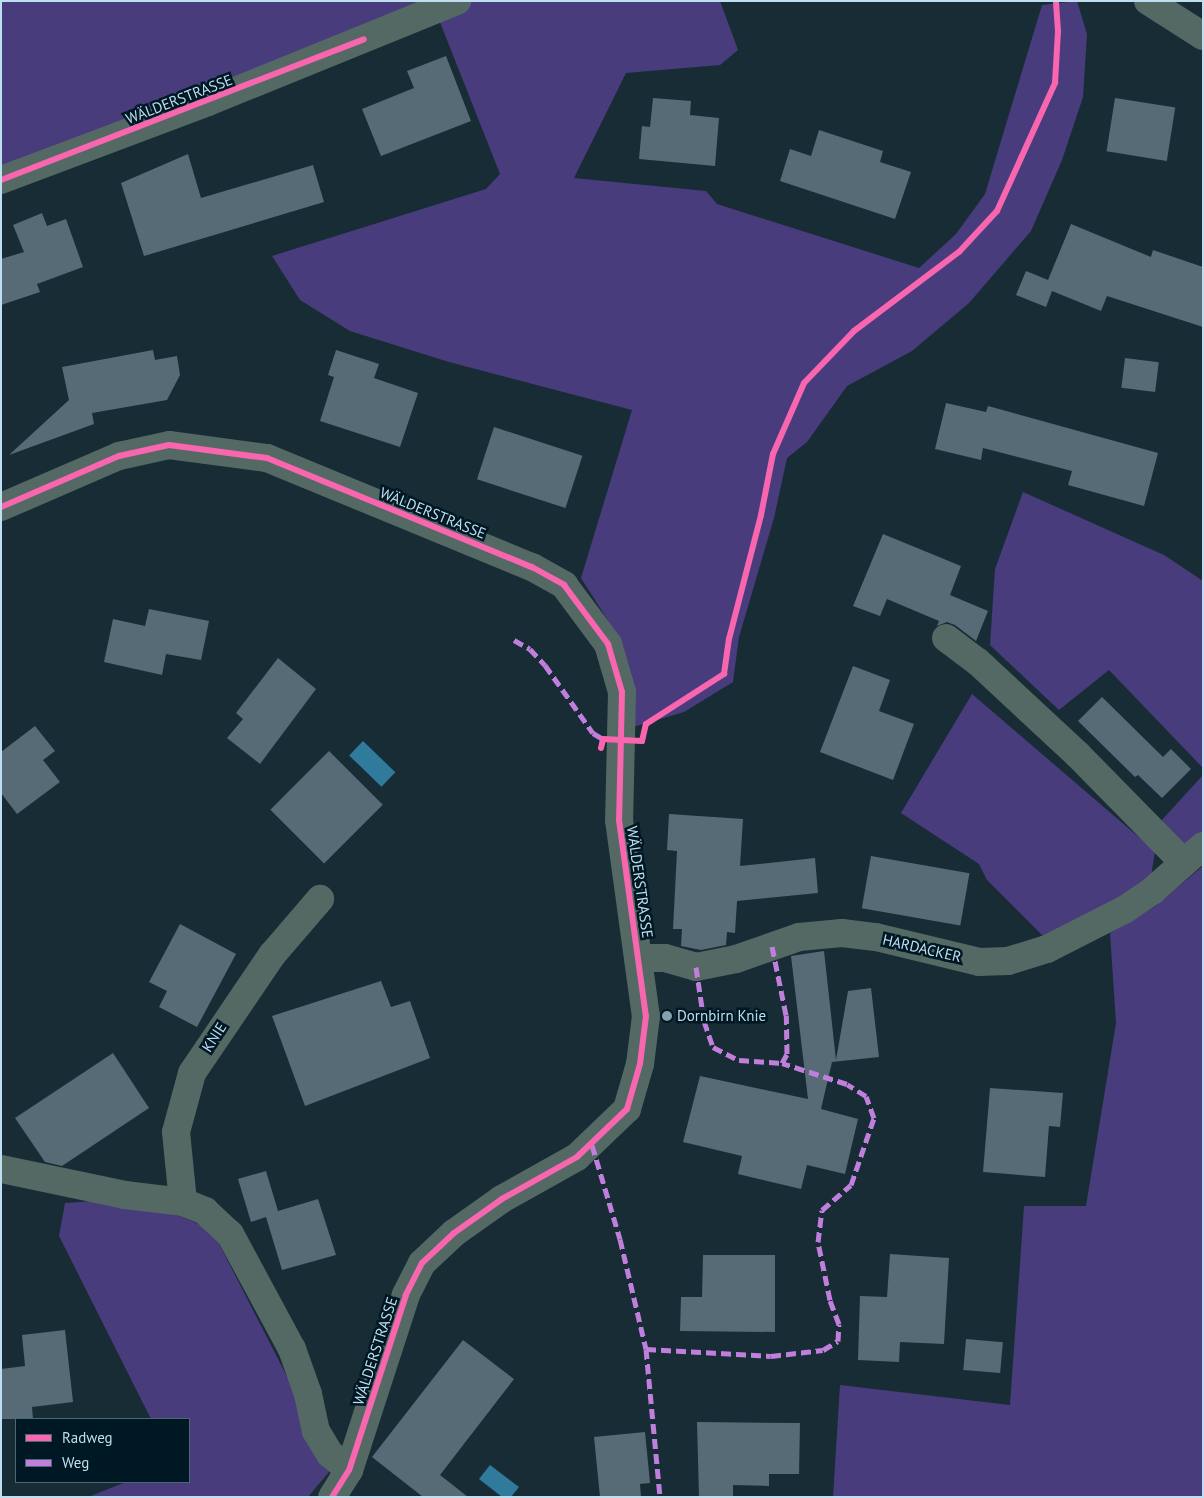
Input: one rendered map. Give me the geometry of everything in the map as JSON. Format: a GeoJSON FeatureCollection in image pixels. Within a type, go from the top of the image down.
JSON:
{"type":"FeatureCollection","features":[{"type":"Feature","properties":{"kind":"street","name":"WÄLDERSTRASSE"},"geometry":{"type":"LineString","coordinates":[[1,180],[208,102],[457,1]]}},
{"type":"Feature","properties":{"kind":"street"},"geometry":{"type":"LineString","coordinates":[[1148,1],[1203,36]]}},
{"type":"Feature","properties":{"kind":"street","name":"WÄLDERSTRASSE"},"geometry":{"type":"LineString","coordinates":[[1,507],[119,456],[169,445],[223,450],[266,458],[304,471],[532,567],[564,585],[608,644],[622,692],[619,820],[626,886],[646,1016],[640,1064],[627,1109],[577,1157],[502,1199],[454,1233],[422,1264],[406,1295],[349,1470],[332,1497]]}},
{"type":"Feature","properties":{"kind":"street","name":"HARDACKER"},"geometry":{"type":"LineString","coordinates":[[638,958],[665,958],[696,967],[736,959],[799,937],[842,933],[876,937],[979,962],[1008,961],[1047,949],[1124,910],[1152,891],[1194,854],[1078,755],[978,662],[946,638]]}},
{"type":"Feature","properties":{"kind":"street","name":"KNIE"},"geometry":{"type":"LineString","coordinates":[[183,1202],[176,1132],[192,1073],[272,955],[320,899]]}},
{"type":"Feature","properties":{"kind":"street"},"geometry":{"type":"LineString","coordinates":[[1,1169],[125,1195],[183,1202],[205,1211],[230,1234],[292,1349],[308,1394],[316,1431],[330,1454],[349,1470]]}},
{"type":"Feature","properties":{"kind":"shaded area"},"geometry":{"type":"Polygon","coordinates":[[[1,1],[720,1],[738,50],[720,65],[626,73],[574,178],[706,191],[717,204],[919,268],[956,234],[985,194],[1042,5],[1077,1],[1087,34],[1083,97],[1062,160],[1031,231],[969,303],[912,351],[847,386],[807,442],[787,458],[774,518],[739,637],[733,682],[684,712],[633,727],[619,638],[581,578],[632,410],[449,362],[350,331],[300,300],[272,256],[486,189],[500,174],[434,7],[1,176],[1,1]]]}},
{"type":"Feature","properties":{"kind":"shaded area"},"geometry":{"type":"Polygon","coordinates":[[[1023,492],[1164,555],[1203,581],[1203,768],[1109,670],[1059,710],[990,645],[995,569],[1023,492]]]}},
{"type":"Feature","properties":{"kind":"shaded area"},"geometry":{"type":"Polygon","coordinates":[[[972,694],[1155,851],[1151,877],[1118,899],[1044,937],[987,880],[979,864],[901,813],[972,694]]]}},
{"type":"Feature","properties":{"kind":"shaded area"},"geometry":{"type":"Polygon","coordinates":[[[1203,775],[1203,833],[1184,847],[1161,821],[1203,775]]]}},
{"type":"Feature","properties":{"kind":"shaded area"},"geometry":{"type":"Polygon","coordinates":[[[1203,866],[1203,1497],[833,1497],[840,1385],[1010,1405],[1024,1206],[1086,1206],[1116,1023],[1110,933],[1154,907],[1203,866]]]}},
{"type":"Feature","properties":{"kind":"shaded area"},"geometry":{"type":"Polygon","coordinates":[[[95,1201],[160,1207],[212,1230],[298,1398],[329,1472],[308,1497],[88,1497],[123,1483],[190,1483],[190,1418],[150,1418],[59,1236],[65,1203],[95,1201]]]}},
{"type":"Feature","properties":{"kind":"water"},"geometry":{"type":"Polygon","coordinates":[[[363,741],[395,772],[381,787],[349,755],[363,741]]]}},
{"type":"Feature","properties":{"kind":"water"},"geometry":{"type":"Polygon","coordinates":[[[490,1465],[519,1487],[511,1497],[502,1497],[479,1479],[490,1465]]]}},
{"type":"Feature","properties":{"kind":"building"},"geometry":{"type":"Polygon","coordinates":[[[446,56],[471,121],[381,156],[362,109],[414,88],[407,71],[446,56]]]}},
{"type":"Feature","properties":{"kind":"building"},"geometry":{"type":"Polygon","coordinates":[[[653,98],[691,101],[690,115],[719,118],[715,166],[639,159],[642,126],[650,127],[653,98]]]}},
{"type":"Feature","properties":{"kind":"building"},"geometry":{"type":"Polygon","coordinates":[[[1115,98],[1175,108],[1167,161],[1107,151],[1115,98]]]}},
{"type":"Feature","properties":{"kind":"building"},"geometry":{"type":"Polygon","coordinates":[[[819,130],[883,151],[880,162],[911,172],[895,219],[780,181],[790,149],[811,156],[819,130]]]}},
{"type":"Feature","properties":{"kind":"building"},"geometry":{"type":"Polygon","coordinates":[[[188,154],[201,198],[313,165],[324,202],[144,256],[121,183],[188,154]]]}},
{"type":"Feature","properties":{"kind":"building"},"geometry":{"type":"Polygon","coordinates":[[[42,213],[47,226],[66,219],[83,267],[37,284],[40,292],[1,305],[1,259],[24,252],[13,225],[42,213]]]}},
{"type":"Feature","properties":{"kind":"building"},"geometry":{"type":"Polygon","coordinates":[[[1071,224],[1151,257],[1153,250],[1203,267],[1203,327],[1107,296],[1101,311],[1052,291],[1046,307],[1016,295],[1026,271],[1048,280],[1071,224]]]}},
{"type":"Feature","properties":{"kind":"building"},"geometry":{"type":"Polygon","coordinates":[[[153,350],[155,360],[177,356],[180,375],[167,400],[92,413],[94,424],[9,455],[69,400],[62,367],[153,350]]]}},
{"type":"Feature","properties":{"kind":"building"},"geometry":{"type":"Polygon","coordinates":[[[336,350],[379,364],[374,378],[418,393],[400,447],[320,421],[334,377],[328,375],[336,350]]]}},
{"type":"Feature","properties":{"kind":"building"},"geometry":{"type":"Polygon","coordinates":[[[1125,358],[1159,362],[1155,392],[1121,388],[1125,358]]]}},
{"type":"Feature","properties":{"kind":"building"},"geometry":{"type":"Polygon","coordinates":[[[946,403],[986,412],[988,406],[1158,453],[1144,506],[1068,485],[1072,471],[983,448],[981,460],[935,449],[946,403]]]}},
{"type":"Feature","properties":{"kind":"building"},"geometry":{"type":"Polygon","coordinates":[[[494,427],[582,456],[565,508],[477,479],[494,427]]]}},
{"type":"Feature","properties":{"kind":"building"},"geometry":{"type":"Polygon","coordinates":[[[883,534],[961,566],[950,595],[988,611],[976,641],[955,625],[947,622],[937,626],[939,621],[887,599],[880,616],[853,606],[883,534]]]}},
{"type":"Feature","properties":{"kind":"building"},"geometry":{"type":"Polygon","coordinates":[[[149,609],[209,621],[201,660],[166,654],[162,675],[104,662],[113,619],[145,626],[149,609]]]}},
{"type":"Feature","properties":{"kind":"building"},"geometry":{"type":"Polygon","coordinates":[[[278,658],[316,689],[260,764],[227,738],[243,719],[236,713],[278,658]]]}},
{"type":"Feature","properties":{"kind":"building"},"geometry":{"type":"Polygon","coordinates":[[[853,666],[890,680],[879,711],[914,724],[893,780],[820,752],[853,666]]]}},
{"type":"Feature","properties":{"kind":"building"},"geometry":{"type":"Polygon","coordinates":[[[1102,697],[1163,757],[1171,749],[1191,769],[1162,798],[1138,775],[1135,777],[1078,721],[1102,697]]]}},
{"type":"Feature","properties":{"kind":"building"},"geometry":{"type":"Polygon","coordinates":[[[35,726],[55,751],[43,760],[60,782],[17,814],[1,793],[1,752],[35,726]]]}},
{"type":"Feature","properties":{"kind":"building"},"geometry":{"type":"Polygon","coordinates":[[[329,751],[383,805],[324,863],[270,810],[329,751]]]}},
{"type":"Feature","properties":{"kind":"building"},"geometry":{"type":"Polygon","coordinates":[[[669,814],[743,819],[740,866],[815,858],[818,893],[737,901],[735,933],[727,932],[726,945],[701,950],[681,946],[682,929],[673,929],[677,851],[667,850],[669,814]]]}},
{"type":"Feature","properties":{"kind":"building"},"geometry":{"type":"Polygon","coordinates":[[[871,856],[969,873],[960,926],[862,908],[871,856]]]}},
{"type":"Feature","properties":{"kind":"building"},"geometry":{"type":"Polygon","coordinates":[[[180,924],[236,954],[197,1027],[159,1007],[167,991],[149,982],[180,924]]]}},
{"type":"Feature","properties":{"kind":"building"},"geometry":{"type":"Polygon","coordinates":[[[824,951],[836,1060],[848,991],[871,988],[879,1057],[832,1062],[821,1109],[858,1119],[845,1174],[807,1165],[801,1189],[738,1174],[742,1156],[683,1142],[700,1076],[808,1099],[791,956],[824,951]]]}},
{"type":"Feature","properties":{"kind":"building"},"geometry":{"type":"Polygon","coordinates":[[[381,981],[391,1007],[410,1001],[430,1058],[305,1106],[272,1016],[381,981]]]}},
{"type":"Feature","properties":{"kind":"building"},"geometry":{"type":"Polygon","coordinates":[[[113,1053],[149,1108],[62,1166],[45,1162],[15,1118],[113,1053]]]}},
{"type":"Feature","properties":{"kind":"building"},"geometry":{"type":"Polygon","coordinates":[[[990,1088],[1063,1093],[1060,1127],[1049,1126],[1045,1177],[983,1172],[990,1088]]]}},
{"type":"Feature","properties":{"kind":"building"},"geometry":{"type":"Polygon","coordinates":[[[266,1171],[278,1211],[318,1199],[336,1255],[282,1270],[266,1217],[251,1222],[238,1179],[266,1171]]]}},
{"type":"Feature","properties":{"kind":"building"},"geometry":{"type":"Polygon","coordinates":[[[890,1254],[949,1258],[944,1344],[900,1342],[899,1362],[858,1360],[860,1296],[887,1297],[890,1254]]]}},
{"type":"Feature","properties":{"kind":"building"},"geometry":{"type":"Polygon","coordinates":[[[703,1255],[775,1255],[775,1332],[680,1331],[681,1297],[702,1297],[703,1255]]]}},
{"type":"Feature","properties":{"kind":"building"},"geometry":{"type":"Polygon","coordinates":[[[65,1330],[73,1402],[32,1407],[33,1418],[1,1419],[1,1369],[25,1366],[22,1335],[65,1330]]]}},
{"type":"Feature","properties":{"kind":"building"},"geometry":{"type":"Polygon","coordinates":[[[966,1339],[1003,1342],[1000,1373],[963,1370],[966,1339]]]}},
{"type":"Feature","properties":{"kind":"building"},"geometry":{"type":"Polygon","coordinates":[[[463,1340],[514,1379],[440,1475],[468,1497],[423,1497],[372,1457],[463,1340]]]}},
{"type":"Feature","properties":{"kind":"building"},"geometry":{"type":"Polygon","coordinates":[[[697,1422],[800,1423],[799,1474],[769,1474],[769,1486],[733,1485],[733,1497],[699,1497],[697,1422]]]}},
{"type":"Feature","properties":{"kind":"building"},"geometry":{"type":"Polygon","coordinates":[[[645,1432],[650,1483],[640,1484],[641,1497],[600,1497],[594,1437],[645,1432]]]}},
{"type":"Feature","properties":{"kind":"marked path"},"geometry":{"type":"LineString","coordinates":[[514,640],[530,649],[545,665],[593,733],[603,739]]}},
{"type":"Feature","properties":{"kind":"marked path"},"geometry":{"type":"LineString","coordinates":[[696,967],[704,1021],[713,1047],[739,1060],[782,1063],[787,1054],[786,1015],[772,946]]}},
{"type":"Feature","properties":{"kind":"marked path"},"geometry":{"type":"LineString","coordinates":[[646,1349],[771,1356],[823,1350],[838,1341],[839,1324],[830,1300],[818,1242],[822,1210],[851,1185],[874,1118],[866,1096],[847,1084],[782,1063]]}},
{"type":"Feature","properties":{"kind":"marked path"},"geometry":{"type":"LineString","coordinates":[[592,1145],[620,1239],[646,1349],[660,1497]]}},
{"type":"Feature","properties":{"kind":"cycle path"},"geometry":{"type":"LineString","coordinates":[[601,748],[603,739],[642,741],[646,724],[724,674],[729,639],[761,515],[773,454],[804,383],[854,331],[959,252],[997,211],[1055,83],[1058,31],[1056,1]]}},
{"type":"Feature","properties":{"kind":"cycle path"},"geometry":{"type":"LineString","coordinates":[[1,180],[364,39]]}},
{"type":"Feature","properties":{"kind":"cycle path"},"geometry":{"type":"LineString","coordinates":[[1,507],[119,456],[169,445],[267,458],[532,567],[564,585],[608,644],[622,692],[619,820],[646,1016],[640,1064],[627,1109],[577,1157],[502,1199],[454,1233],[422,1263],[406,1295],[349,1470],[332,1497]]}},
{"type":"Feature","properties":{"kind":"place","name":"Dornbirn Knie"},"geometry":{"type":"Point","coordinates":[667,1016]}}]}
